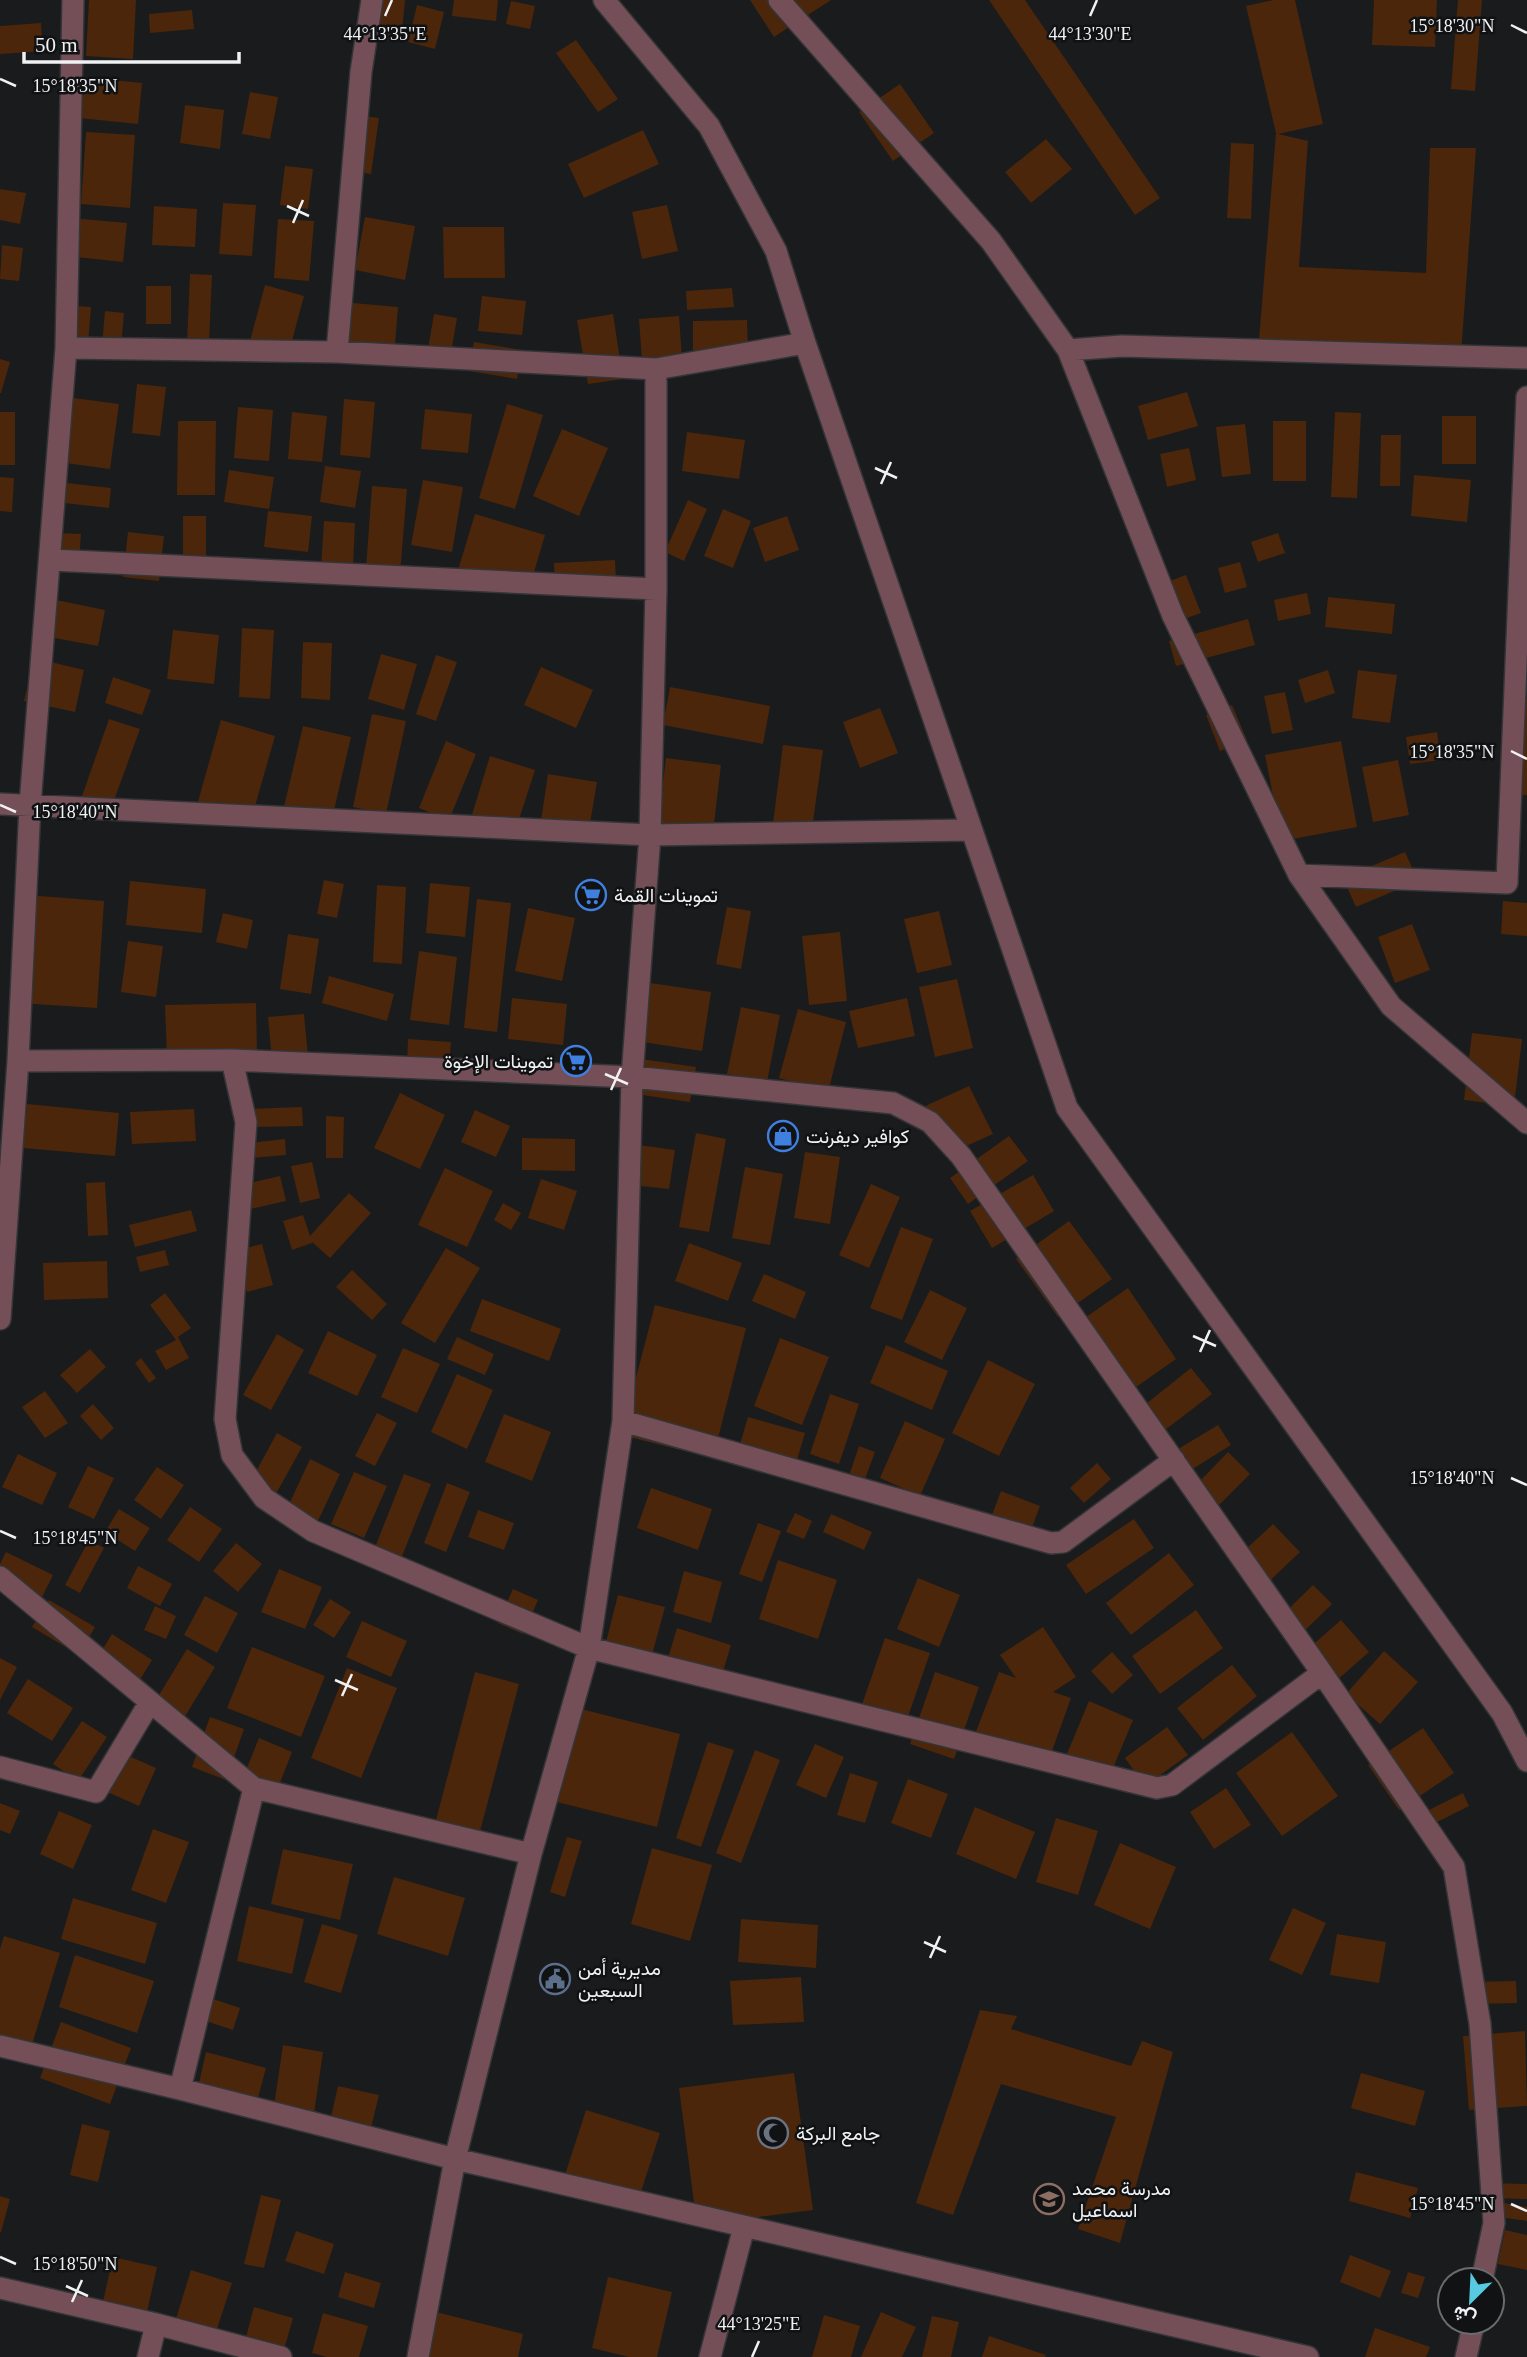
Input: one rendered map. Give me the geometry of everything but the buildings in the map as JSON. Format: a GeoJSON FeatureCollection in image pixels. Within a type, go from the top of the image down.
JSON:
{"type":"FeatureCollection","features":[{"type":"Feature","properties":{"kind":"street"},"geometry":{"type":"LineString","coordinates":[[0,1319],[18,1061],[30,805],[66,348],[73,0]]}},
{"type":"Feature","properties":{"kind":"street"},"geometry":{"type":"LineString","coordinates":[[337,352],[361,72],[372,0]]}},
{"type":"Feature","properties":{"kind":"street"},"geometry":{"type":"LineString","coordinates":[[604,0],[709,126],[776,251],[805,343],[1067,1108],[1502,1713],[1527,1761]]}},
{"type":"Feature","properties":{"kind":"street"},"geometry":{"type":"LineString","coordinates":[[779,0],[991,241],[1068,350],[1173,616],[1298,875],[1391,1006],[1527,1123]]}},
{"type":"Feature","properties":{"kind":"street"},"geometry":{"type":"LineString","coordinates":[[66,348],[337,352],[656,369],[805,343]]}},
{"type":"Feature","properties":{"kind":"street"},"geometry":{"type":"LineString","coordinates":[[1068,350],[1122,346],[1527,358]]}},
{"type":"Feature","properties":{"kind":"street"},"geometry":{"type":"LineString","coordinates":[[418,2357],[455,2159],[531,1854],[589,1648],[623,1421],[632,1077],[650,835],[656,589],[656,369]]}},
{"type":"Feature","properties":{"kind":"street"},"geometry":{"type":"LineString","coordinates":[[1298,875],[1507,883],[1522,621],[1527,397]]}},
{"type":"Feature","properties":{"kind":"street"},"geometry":{"type":"LineString","coordinates":[[51,560],[656,589]]}},
{"type":"Feature","properties":{"kind":"street"},"geometry":{"type":"LineString","coordinates":[[0,804],[650,835],[971,830]]}},
{"type":"Feature","properties":{"kind":"street"},"geometry":{"type":"LineString","coordinates":[[18,1061],[232,1060],[632,1077],[893,1102],[930,1122],[961,1156],[1454,1867],[1480,2024],[1494,2223],[1485,2266]]}},
{"type":"Feature","properties":{"kind":"street"},"geometry":{"type":"LineString","coordinates":[[232,1060],[246,1122],[225,1419],[232,1455],[264,1499],[313,1531],[589,1648],[1157,1788],[1172,1785],[1322,1673]]}},
{"type":"Feature","properties":{"kind":"street"},"geometry":{"type":"LineString","coordinates":[[623,1421],[1051,1543],[1063,1542],[1174,1460]]}},
{"type":"Feature","properties":{"kind":"street"},"geometry":{"type":"LineString","coordinates":[[0,1577],[254,1788],[531,1854]]}},
{"type":"Feature","properties":{"kind":"street"},"geometry":{"type":"LineString","coordinates":[[0,1767],[96,1792],[150,1702]]}},
{"type":"Feature","properties":{"kind":"street"},"geometry":{"type":"LineString","coordinates":[[180,2089],[254,1788]]}},
{"type":"Feature","properties":{"kind":"street"},"geometry":{"type":"LineString","coordinates":[[0,2046],[455,2159],[1308,2357]]}},
{"type":"Feature","properties":{"kind":"street"},"geometry":{"type":"LineString","coordinates":[[710,2357],[744,2227]]}},
{"type":"Feature","properties":{"kind":"street"},"geometry":{"type":"LineString","coordinates":[[0,2288],[156,2324],[281,2357]]}},
{"type":"Feature","properties":{"kind":"street"},"geometry":{"type":"LineString","coordinates":[[148,2357],[156,2324]]}},
{"type":"Feature","properties":{"kind":"street"},"geometry":{"type":"LineString","coordinates":[[1466,2357],[1471,2336]]}},
{"type":"Feature","properties":{"kind":"place","name":"تموينات القمة"},"geometry":{"type":"Point","coordinates":[591,895]}},
{"type":"Feature","properties":{"kind":"place","name":"تموينات الإخوة"},"geometry":{"type":"Point","coordinates":[576,1061]}},
{"type":"Feature","properties":{"kind":"place","name":"كوافير ديفرنت"},"geometry":{"type":"Point","coordinates":[783,1136]}},
{"type":"Feature","properties":{"kind":"place","name":"مديرية أمن السبعين"},"geometry":{"type":"Point","coordinates":[555,1979]}},
{"type":"Feature","properties":{"kind":"place","name":"جامع البركة"},"geometry":{"type":"Point","coordinates":[773,2133]}},
{"type":"Feature","properties":{"kind":"place","name":"مدرسة محمد اسماعيل"},"geometry":{"type":"Point","coordinates":[1049,2199]}}]}
